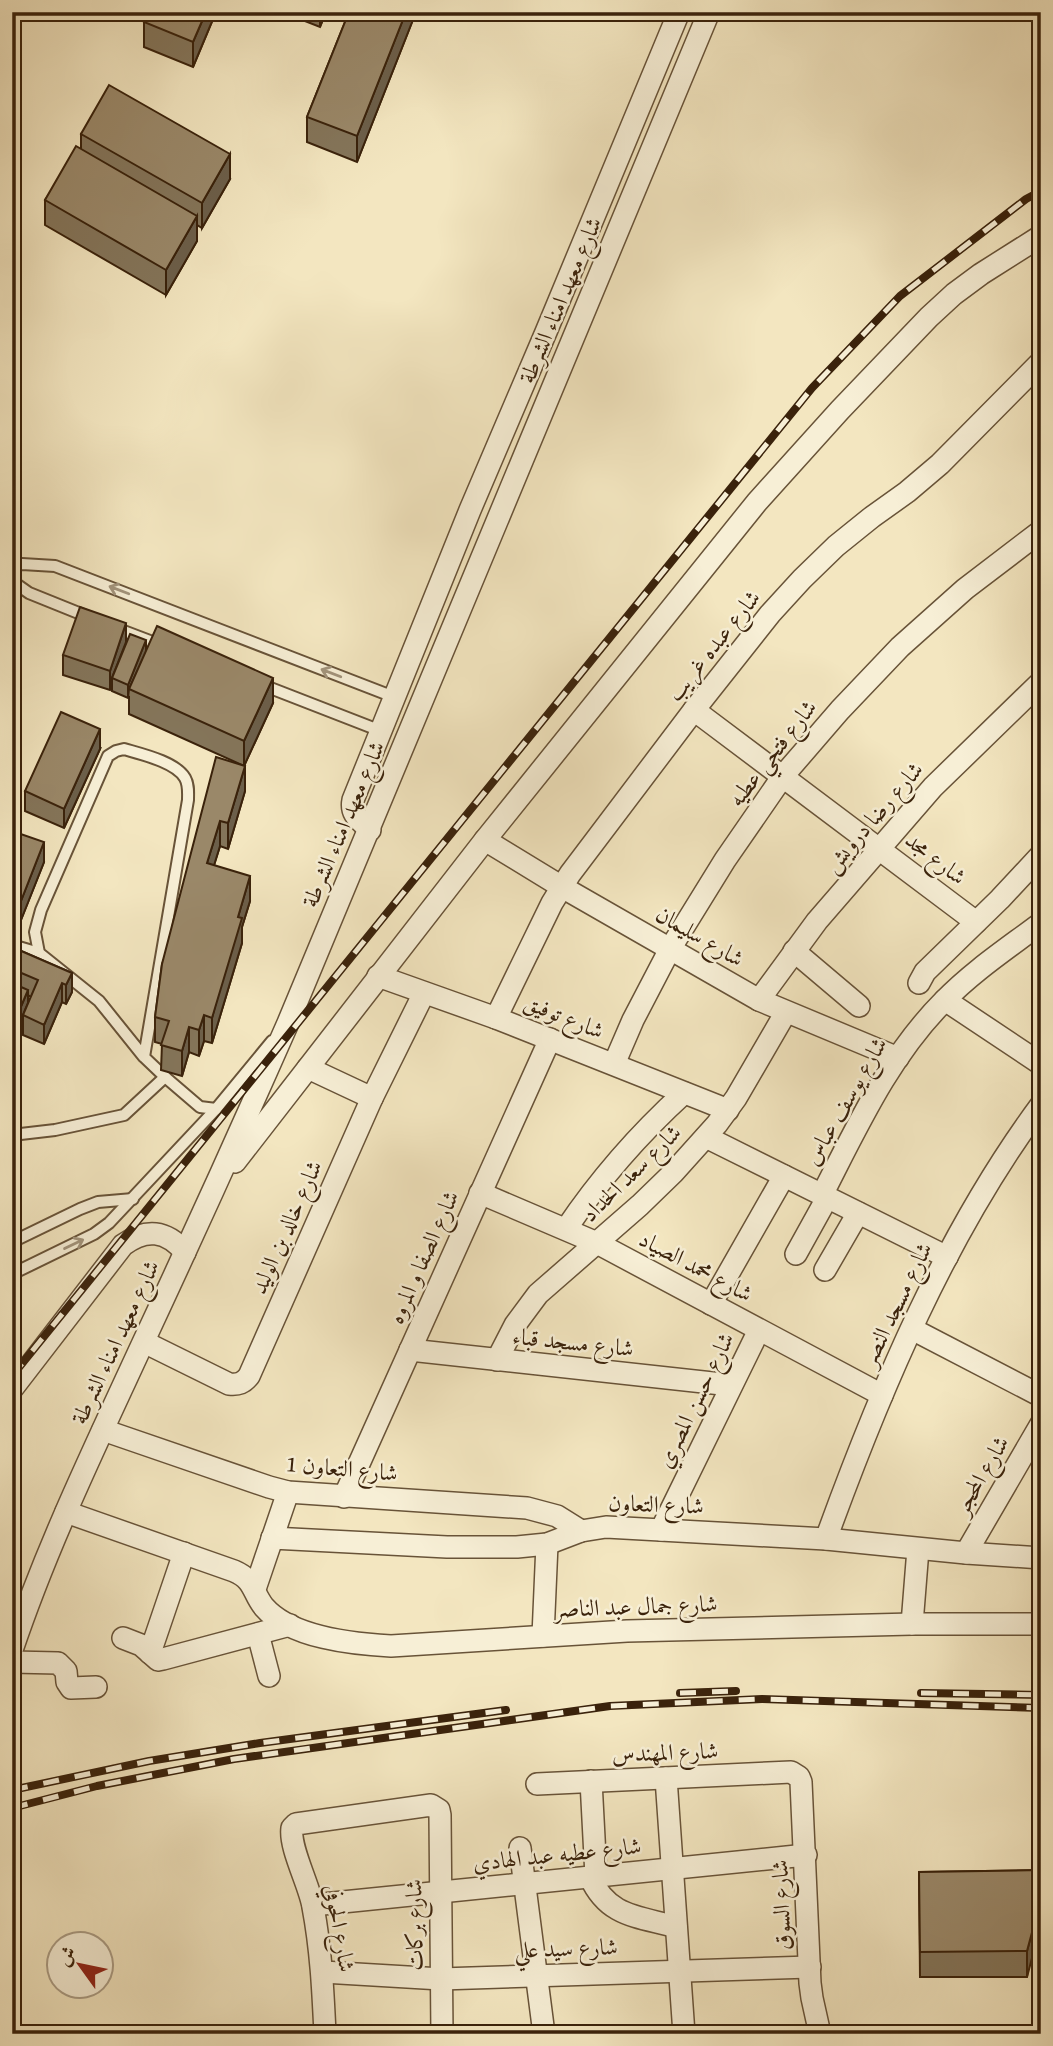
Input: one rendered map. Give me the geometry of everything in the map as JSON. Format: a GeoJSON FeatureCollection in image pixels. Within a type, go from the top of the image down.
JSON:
{"type":"FeatureCollection","features":[{"type":"Feature","properties":{"kind":"street"},"geometry":{"type":"LineString","coordinates":[[370,830],[352,808],[353,800],[470,510],[679,12]]}},
{"type":"Feature","properties":{"kind":"street","name":"شارع معهد امناء الشرطة"},"geometry":{"type":"LineString","coordinates":[[12,1650],[66,1512],[288,1023],[709,12]]}},
{"type":"Feature","properties":{"kind":"street"},"geometry":{"type":"LineString","coordinates":[[215,1188],[485,840],[757,502],[929,317],[981,274],[1041,236]]}},
{"type":"Feature","properties":{"kind":"street"},"geometry":{"type":"LineString","coordinates":[[546,332],[570,344]]}},
{"type":"Feature","properties":{"kind":"street","name":"شارع عبده غريب"},"geometry":{"type":"LineString","coordinates":[[496,1018],[541,924],[562,887],[694,710],[770,614],[836,546],[940,464],[1041,362]]}},
{"type":"Feature","properties":{"kind":"street","name":"شارع فتحي عطيه"},"geometry":{"type":"LineString","coordinates":[[614,1064],[670,949],[725,860],[783,776],[832,718],[901,647],[965,589],[1041,531]]}},
{"type":"Feature","properties":{"kind":"street","name":"شارع رضا درويش"},"geometry":{"type":"LineString","coordinates":[[759,1000],[794,951],[933,787],[1041,682]]}},
{"type":"Feature","properties":{"kind":"street","name":"شارع مجد"},"geometry":{"type":"LineString","coordinates":[[694,710],[976,922]]}},
{"type":"Feature","properties":{"kind":"street","name":"شارع سليمان"},"geometry":{"type":"LineString","coordinates":[[485,840],[759,1000],[898,1058]]}},
{"type":"Feature","properties":{"kind":"street"},"geometry":{"type":"LineString","coordinates":[[919,983],[925,972],[1041,855]]}},
{"type":"Feature","properties":{"kind":"street","name":"شارع يوسف عباس"},"geometry":{"type":"LineString","coordinates":[[796,1254],[867,1107],[898,1058],[945,1000],[980,969],[1041,923]]}},
{"type":"Feature","properties":{"kind":"street"},"geometry":{"type":"LineString","coordinates":[[794,951],[859,1006]]}},
{"type":"Feature","properties":{"kind":"street","name":"شارع توفيق"},"geometry":{"type":"LineString","coordinates":[[378,976],[496,1018],[728,1110]]}},
{"type":"Feature","properties":{"kind":"street","name":"شارع خالد بن الوليد"},"geometry":{"type":"LineString","coordinates":[[144,1342],[229,1384],[237,1385],[249,1376],[372,1098],[424,993]]}},
{"type":"Feature","properties":{"kind":"street"},"geometry":{"type":"LineString","coordinates":[[945,1000],[1041,1063]]}},
{"type":"Feature","properties":{"kind":"street","name":"شارع سعد الحداد"},"geometry":{"type":"LineString","coordinates":[[497,1360],[515,1325],[532,1301],[648,1197],[706,1137],[728,1110],[786,1012]]}},
{"type":"Feature","properties":{"kind":"street","name":"شارع الصفا و المروه"},"geometry":{"type":"LineString","coordinates":[[344,1497],[550,1039]]}},
{"type":"Feature","properties":{"kind":"street"},"geometry":{"type":"LineString","coordinates":[[308,1068],[372,1098]]}},
{"type":"Feature","properties":{"kind":"street"},"geometry":{"type":"LineString","coordinates":[[566,1229],[620,1156],[684,1093]]}},
{"type":"Feature","properties":{"kind":"street","name":"شارع مسجد النصر"},"geometry":{"type":"LineString","coordinates":[[826,1539],[882,1395],[947,1257],[1000,1164],[1041,1105]]}},
{"type":"Feature","properties":{"kind":"street"},"geometry":{"type":"LineString","coordinates":[[706,1137],[947,1257]]}},
{"type":"Feature","properties":{"kind":"street"},"geometry":{"type":"LineString","coordinates":[[711,1304],[785,1176]]}},
{"type":"Feature","properties":{"kind":"street","name":"شارع محمد الصياد"},"geometry":{"type":"LineString","coordinates":[[480,1193],[597,1242],[882,1395]]}},
{"type":"Feature","properties":{"kind":"street"},"geometry":{"type":"LineString","coordinates":[[825,1270],[858,1213]]}},
{"type":"Feature","properties":{"kind":"street"},"geometry":{"type":"LineString","coordinates":[[12,1389],[123,1245],[144,1234],[156,1234],[177,1243],[185,1252]]}},
{"type":"Feature","properties":{"kind":"street"},"geometry":{"type":"LineString","coordinates":[[912,1329],[1041,1396]]}},
{"type":"Feature","properties":{"kind":"street","name":"شارع حسن المصري"},"geometry":{"type":"LineString","coordinates":[[661,1530],[759,1330]]}},
{"type":"Feature","properties":{"kind":"street","name":"شارع مسجد قباء"},"geometry":{"type":"LineString","coordinates":[[410,1350],[731,1385]]}},
{"type":"Feature","properties":{"kind":"street","name":"شارع المحجر"},"geometry":{"type":"LineString","coordinates":[[966,1553],[1041,1424]]}},
{"type":"Feature","properties":{"kind":"street","name":"شارع التعاون 1"},"geometry":{"type":"LineString","coordinates":[[103,1430],[288,1492],[527,1508],[557,1516],[581,1531]]}},
{"type":"Feature","properties":{"kind":"street"},"geometry":{"type":"LineString","coordinates":[[254,1589],[288,1492]]}},
{"type":"Feature","properties":{"kind":"street","name":"شارع جمال عبد الناصر"},"geometry":{"type":"LineString","coordinates":[[66,1512],[243,1575],[250,1580],[265,1608],[290,1625],[339,1641],[391,1646],[626,1631],[912,1624],[1041,1624]]}},
{"type":"Feature","properties":{"kind":"street","name":"شارع التعاون"},"geometry":{"type":"LineString","coordinates":[[272,1538],[447,1547],[517,1547],[547,1544],[581,1531],[606,1527],[826,1539],[1041,1558]]}},
{"type":"Feature","properties":{"kind":"street"},"geometry":{"type":"LineString","coordinates":[[543,1636],[547,1544]]}},
{"type":"Feature","properties":{"kind":"street"},"geometry":{"type":"LineString","coordinates":[[912,1624],[918,1549]]}},
{"type":"Feature","properties":{"kind":"street"},"geometry":{"type":"LineString","coordinates":[[150,1653],[184,1553]]}},
{"type":"Feature","properties":{"kind":"street"},"geometry":{"type":"LineString","coordinates":[[123,1638],[141,1645],[158,1660],[290,1625]]}},
{"type":"Feature","properties":{"kind":"street"},"geometry":{"type":"LineString","coordinates":[[258,1634],[269,1676]]}},
{"type":"Feature","properties":{"kind":"street"},"geometry":{"type":"LineString","coordinates":[[12,1662],[58,1663],[66,1671],[67,1682],[71,1688],[96,1687]]}},
{"type":"Feature","properties":{"kind":"street","name":"شارع المهندس"},"geometry":{"type":"LineString","coordinates":[[537,1784],[792,1772],[796,1774]]}},
{"type":"Feature","properties":{"kind":"street","name":"شارع السوق"},"geometry":{"type":"LineString","coordinates":[[796,1774],[801,1782],[812,1998],[820,2034]]}},
{"type":"Feature","properties":{"kind":"street"},"geometry":{"type":"LineString","coordinates":[[666,1778],[684,2034]]}},
{"type":"Feature","properties":{"kind":"street"},"geometry":{"type":"LineString","coordinates":[[591,1781],[593,1876],[597,1891],[607,1903],[620,1912],[676,1927]]}},
{"type":"Feature","properties":{"kind":"street","name":"شارع الحوفي"},"geometry":{"type":"LineString","coordinates":[[325,2034],[323,1972],[313,1905],[291,1834],[292,1828],[296,1824],[431,1805],[439,1810],[440,1815]]}},
{"type":"Feature","properties":{"kind":"street","name":"شارع بركات"},"geometry":{"type":"LineString","coordinates":[[440,1815],[442,2034]]}},
{"type":"Feature","properties":{"kind":"street"},"geometry":{"type":"LineString","coordinates":[[520,1849],[544,2034]]}},
{"type":"Feature","properties":{"kind":"street","name":"شارع عطيه عبد الهادي"},"geometry":{"type":"LineString","coordinates":[[313,1905],[806,1855]]}},
{"type":"Feature","properties":{"kind":"street","name":"شارع سيد علي"},"geometry":{"type":"LineString","coordinates":[[323,1972],[441,1979],[810,1967]]}},
{"type":"Feature","properties":{"kind":"lane"},"geometry":{"type":"LineString","coordinates":[[12,566],[55,566],[394,697]]}},
{"type":"Feature","properties":{"kind":"lane"},"geometry":{"type":"LineString","coordinates":[[12,581],[45,600],[174,650]]}},
{"type":"Feature","properties":{"kind":"lane"},"geometry":{"type":"LineString","coordinates":[[251,681],[381,731]]}},
{"type":"Feature","properties":{"kind":"lane"},"geometry":{"type":"LineString","coordinates":[[38,953],[35,932],[41,909],[107,756],[124,749],[177,769],[184,776],[188,787],[188,800],[144,1057]]}},
{"type":"Feature","properties":{"kind":"lane"},"geometry":{"type":"LineString","coordinates":[[12,945],[38,953],[99,1001],[144,1057],[165,1077],[200,1107],[216,1109]]}},
{"type":"Feature","properties":{"kind":"lane"},"geometry":{"type":"LineString","coordinates":[[12,1273],[94,1234],[109,1223],[216,1109],[288,1023]]}},
{"type":"Feature","properties":{"kind":"lane"},"geometry":{"type":"LineString","coordinates":[[12,1135],[55,1130],[124,1115],[165,1077]]}},
{"type":"Feature","properties":{"kind":"lane"},"geometry":{"type":"LineString","coordinates":[[12,1242],[98,1202],[133,1199]]}},
{"type":"Feature","properties":{"kind":"building"},"geometry":{"type":"Polygon","coordinates":[[[148,12],[206,12],[193,42],[144,22],[148,12]]]}},
{"type":"Feature","properties":{"kind":"building"},"geometry":{"type":"Polygon","coordinates":[[[349,12],[406,12],[357,136],[307,117],[349,12]]]}},
{"type":"Feature","properties":{"kind":"building"},"geometry":{"type":"Polygon","coordinates":[[[109,85],[230,154],[202,203],[81,134],[109,85]]]}},
{"type":"Feature","properties":{"kind":"building"},"geometry":{"type":"Polygon","coordinates":[[[76,146],[197,216],[166,270],[45,200],[76,146]]]}},
{"type":"Feature","properties":{"kind":"building"},"geometry":{"type":"Polygon","coordinates":[[[80,607],[126,623],[110,671],[63,655],[80,607]]]}},
{"type":"Feature","properties":{"kind":"building"},"geometry":{"type":"Polygon","coordinates":[[[157,626],[273,678],[244,741],[129,689],[157,626]]]}},
{"type":"Feature","properties":{"kind":"building"},"geometry":{"type":"Polygon","coordinates":[[[130,634],[146,640],[128,685],[112,678],[130,634]]]}},
{"type":"Feature","properties":{"kind":"building"},"geometry":{"type":"Polygon","coordinates":[[[61,712],[100,729],[64,809],[25,791],[61,712]]]}},
{"type":"Feature","properties":{"kind":"building"},"geometry":{"type":"Polygon","coordinates":[[[216,757],[245,766],[228,823],[220,821],[207,863],[250,876],[238,917],[242,918],[212,1018],[204,1015],[199,1030],[189,1027],[182,1051],[161,1045],[169,1021],[155,1017],[162,964],[216,757]]]}},
{"type":"Feature","properties":{"kind":"building"},"geometry":{"type":"Polygon","coordinates":[[[12,831],[44,842],[19,906],[12,903],[12,831]]]}},
{"type":"Feature","properties":{"kind":"building"},"geometry":{"type":"Polygon","coordinates":[[[12,947],[72,973],[66,985],[62,983],[44,1025],[23,1015],[38,980],[12,969],[12,947]]]}},
{"type":"Feature","properties":{"kind":"building"},"geometry":{"type":"Polygon","coordinates":[[[12,983],[28,990],[17,1016],[12,1014],[12,983]]]}},
{"type":"Feature","properties":{"kind":"building"},"geometry":{"type":"Polygon","coordinates":[[[1041,1870],[1041,1899],[1027,1951],[920,1952],[919,1872],[1041,1870]]]}},
{"type":"Feature","properties":{"kind":"railway"},"geometry":{"type":"LineString","coordinates":[[12,1376],[812,388],[900,296],[1026,199],[1041,191]]}},
{"type":"Feature","properties":{"kind":"railway"},"geometry":{"type":"LineString","coordinates":[[680,1693],[736,1691]]}},
{"type":"Feature","properties":{"kind":"railway"},"geometry":{"type":"LineString","coordinates":[[921,1693],[1041,1695]]}},
{"type":"Feature","properties":{"kind":"railway"},"geometry":{"type":"LineString","coordinates":[[12,1808],[97,1786],[234,1759],[610,1706],[762,1699],[1041,1708]]}},
{"type":"Feature","properties":{"kind":"railway"},"geometry":{"type":"LineString","coordinates":[[12,1790],[149,1761],[260,1743],[506,1710]]}}]}
